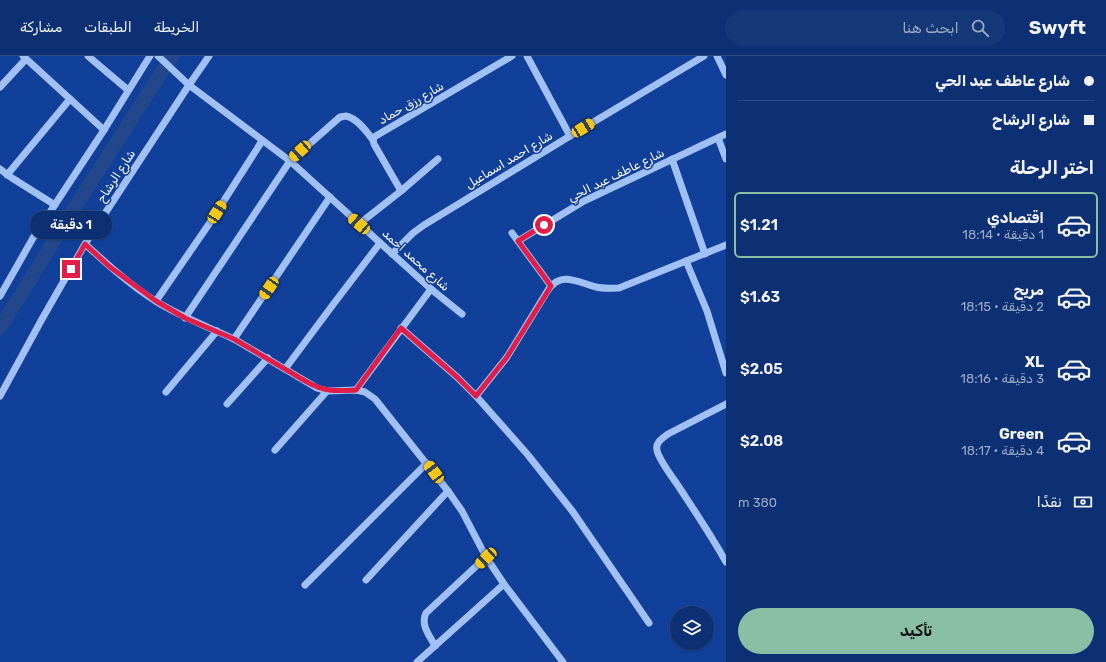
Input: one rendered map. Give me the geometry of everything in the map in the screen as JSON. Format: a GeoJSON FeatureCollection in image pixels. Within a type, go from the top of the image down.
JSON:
{"type":"FeatureCollection","features":[{"type":"Feature","properties":{"kind":"street"},"geometry":{"type":"LineString","coordinates":[[88,56],[128,90]]}},
{"type":"Feature","properties":{"kind":"street"},"geometry":{"type":"LineString","coordinates":[[0,296],[32,238],[104,130],[150,56]]}},
{"type":"Feature","properties":{"kind":"street","name":"شارع الرشاح"},"geometry":{"type":"LineString","coordinates":[[0,396],[85,244],[209,56]]}},
{"type":"Feature","properties":{"kind":"street","name":"شارع رزق حماد"},"geometry":{"type":"LineString","coordinates":[[401,191],[374,144],[373,140],[376,136],[512,56]]}},
{"type":"Feature","properties":{"kind":"street"},"geometry":{"type":"LineString","coordinates":[[527,56],[570,136]]}},
{"type":"Feature","properties":{"kind":"street","name":"شارع احمد اسماعيل"},"geometry":{"type":"LineString","coordinates":[[392,254],[413,233],[424,225],[704,56]]}},
{"type":"Feature","properties":{"kind":"street"},"geometry":{"type":"LineString","coordinates":[[717,56],[725,70]]}},
{"type":"Feature","properties":{"kind":"street"},"geometry":{"type":"LineString","coordinates":[[0,87],[25,57],[104,130]]}},
{"type":"Feature","properties":{"kind":"street","name":"شارع محمد احمد"},"geometry":{"type":"LineString","coordinates":[[159,57],[189,85],[290,161],[431,289],[462,314]]}},
{"type":"Feature","properties":{"kind":"street"},"geometry":{"type":"LineString","coordinates":[[7,175],[70,99]]}},
{"type":"Feature","properties":{"kind":"street"},"geometry":{"type":"LineString","coordinates":[[185,318],[290,161],[340,117],[346,116],[356,121],[363,127],[373,140]]}},
{"type":"Feature","properties":{"kind":"street","name":"شارع عاطف عبد الحي"},"geometry":{"type":"LineString","coordinates":[[518,241],[584,202],[726,134]]}},
{"type":"Feature","properties":{"kind":"street"},"geometry":{"type":"LineString","coordinates":[[718,138],[726,159]]}},
{"type":"Feature","properties":{"kind":"street"},"geometry":{"type":"LineString","coordinates":[[156,301],[209,224],[262,141]]}},
{"type":"Feature","properties":{"kind":"street"},"geometry":{"type":"LineString","coordinates":[[359,224],[401,191],[438,159]]}},
{"type":"Feature","properties":{"kind":"street"},"geometry":{"type":"LineString","coordinates":[[672,159],[705,254]]}},
{"type":"Feature","properties":{"kind":"street"},"geometry":{"type":"LineString","coordinates":[[0,169],[55,205]]}},
{"type":"Feature","properties":{"kind":"street"},"geometry":{"type":"LineString","coordinates":[[234,339],[330,197]]}},
{"type":"Feature","properties":{"kind":"street"},"geometry":{"type":"LineString","coordinates":[[512,233],[551,286]]}},
{"type":"Feature","properties":{"kind":"street"},"geometry":{"type":"LineString","coordinates":[[285,369],[380,243]]}},
{"type":"Feature","properties":{"kind":"street"},"geometry":{"type":"LineString","coordinates":[[85,244],[110,267],[156,301],[185,318],[234,339],[316,388],[327,391],[356,390],[365,392],[375,399],[448,491],[462,511],[486,558],[563,662]]}},
{"type":"Feature","properties":{"kind":"street"},"geometry":{"type":"LineString","coordinates":[[476,396],[507,357],[551,286],[555,282],[567,279],[576,280],[606,289],[619,288],[726,245]]}},
{"type":"Feature","properties":{"kind":"street"},"geometry":{"type":"LineString","coordinates":[[686,261],[707,311],[726,373]]}},
{"type":"Feature","properties":{"kind":"street"},"geometry":{"type":"LineString","coordinates":[[356,390],[431,289]]}},
{"type":"Feature","properties":{"kind":"street"},"geometry":{"type":"LineString","coordinates":[[401,328],[457,377],[476,396],[528,455],[573,512],[649,623]]}},
{"type":"Feature","properties":{"kind":"street"},"geometry":{"type":"LineString","coordinates":[[166,392],[217,331]]}},
{"type":"Feature","properties":{"kind":"street"},"geometry":{"type":"LineString","coordinates":[[227,404],[268,358]]}},
{"type":"Feature","properties":{"kind":"street"},"geometry":{"type":"LineString","coordinates":[[275,450],[327,391]]}},
{"type":"Feature","properties":{"kind":"street"},"geometry":{"type":"LineString","coordinates":[[726,404],[668,434],[662,438],[656,449],[658,455],[712,537],[726,562]]}},
{"type":"Feature","properties":{"kind":"street"},"geometry":{"type":"LineString","coordinates":[[305,585],[427,463]]}},
{"type":"Feature","properties":{"kind":"street"},"geometry":{"type":"LineString","coordinates":[[366,580],[448,491]]}},
{"type":"Feature","properties":{"kind":"street"},"geometry":{"type":"LineString","coordinates":[[435,646],[424,624],[426,613],[486,558]]}},
{"type":"Feature","properties":{"kind":"street"},"geometry":{"type":"LineString","coordinates":[[417,662],[504,584]]}},
{"type":"Feature","properties":{"kind":"waterway"},"geometry":{"type":"LineString","coordinates":[[0,328],[172,56]]}},
{"type":"Feature","properties":{"kind":"route"},"geometry":{"type":"LineString","coordinates":[[71,269],[85,244],[110,267],[156,301],[185,318],[234,339],[316,388],[327,391],[356,390],[401,328],[457,377],[476,396],[507,357],[551,286],[518,241],[544,225]]}}]}
